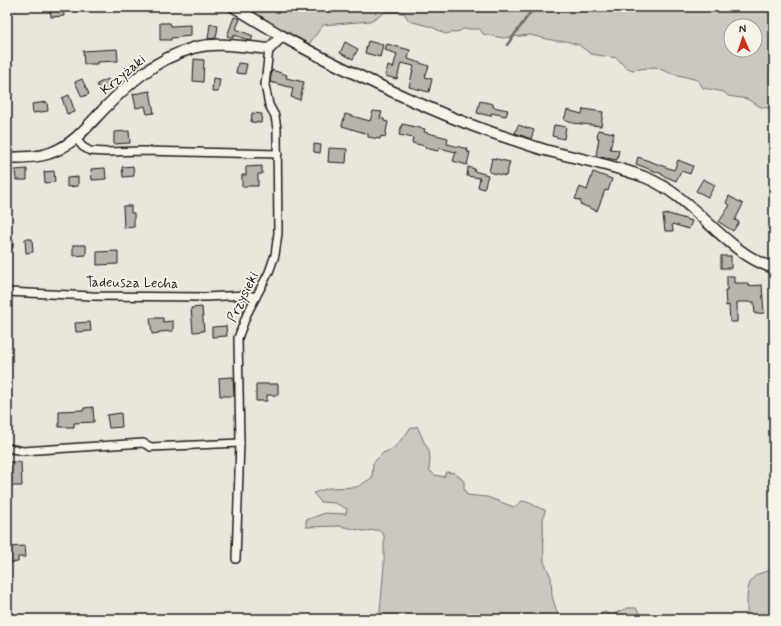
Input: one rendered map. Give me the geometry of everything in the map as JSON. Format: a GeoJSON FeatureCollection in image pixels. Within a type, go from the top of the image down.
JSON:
{"type":"FeatureCollection","features":[{"type":"Feature","properties":{"kind":"street"},"geometry":{"type":"LineString","coordinates":[[234,7],[329,62],[473,126],[543,149],[610,166],[647,178],[680,199],[751,258],[774,268]]}},
{"type":"Feature","properties":{"kind":"street"},"geometry":{"type":"LineString","coordinates":[[269,49],[282,36]]}},
{"type":"Feature","properties":{"kind":"street","name":"Krzyżaki"},"geometry":{"type":"LineString","coordinates":[[7,158],[39,156],[55,152],[75,138],[123,91],[147,70],[173,56],[193,48],[207,46],[269,49]]}},
{"type":"Feature","properties":{"kind":"street","name":"Przysieki"},"geometry":{"type":"LineString","coordinates":[[236,559],[240,444],[238,338],[247,314],[269,272],[278,233],[278,129],[269,105],[265,85],[269,49]]}},
{"type":"Feature","properties":{"kind":"street"},"geometry":{"type":"LineString","coordinates":[[75,138],[83,147],[90,151],[278,154]]}},
{"type":"Feature","properties":{"kind":"street","name":"Tadeusza Lecha"},"geometry":{"type":"LineString","coordinates":[[7,292],[92,296],[205,297],[247,295],[256,297]]}},
{"type":"Feature","properties":{"kind":"street"},"geometry":{"type":"LineString","coordinates":[[7,448],[23,451],[143,443],[150,447],[240,444]]}},
{"type":"Feature","properties":{"kind":"shaded area"},"geometry":{"type":"Polygon","coordinates":[[[241,7],[774,7],[774,109],[761,107],[747,99],[728,96],[724,92],[703,88],[698,80],[670,73],[655,67],[633,70],[625,67],[617,58],[591,54],[579,45],[566,41],[556,41],[530,35],[503,38],[483,34],[480,29],[463,29],[445,34],[432,27],[409,21],[404,13],[386,12],[370,21],[323,25],[309,44],[241,7]]]}},
{"type":"Feature","properties":{"kind":"shaded area"},"geometry":{"type":"Polygon","coordinates":[[[417,426],[429,450],[429,470],[435,475],[444,477],[446,472],[455,473],[464,481],[464,489],[467,495],[487,497],[514,507],[522,501],[545,510],[543,520],[544,562],[551,577],[552,596],[559,619],[404,619],[400,615],[389,615],[380,612],[384,566],[384,535],[378,530],[364,531],[340,526],[306,527],[306,520],[325,513],[346,514],[347,509],[335,503],[321,502],[313,493],[329,488],[357,487],[372,478],[373,463],[383,453],[394,448],[410,429],[417,426]]]}},
{"type":"Feature","properties":{"kind":"shaded area"},"geometry":{"type":"Polygon","coordinates":[[[774,570],[774,619],[747,619],[747,595],[750,583],[758,574],[774,570]]]}},
{"type":"Feature","properties":{"kind":"shaded area"},"geometry":{"type":"Polygon","coordinates":[[[628,608],[636,608],[640,613],[640,619],[591,619],[605,612],[611,615],[628,608]]]}},
{"type":"Feature","properties":{"kind":"building"},"geometry":{"type":"Polygon","coordinates":[[[50,7],[63,7],[64,16],[51,17],[50,7]]]}},
{"type":"Feature","properties":{"kind":"building"},"geometry":{"type":"Polygon","coordinates":[[[234,17],[240,19],[236,29],[253,36],[251,41],[234,35],[233,38],[227,36],[234,17]]]}},
{"type":"Feature","properties":{"kind":"building"},"geometry":{"type":"Polygon","coordinates":[[[160,23],[170,23],[171,26],[191,25],[191,36],[171,38],[171,40],[160,40],[160,23]]]}},
{"type":"Feature","properties":{"kind":"building"},"geometry":{"type":"Polygon","coordinates":[[[210,24],[218,26],[216,38],[208,39],[210,24]]]}},
{"type":"Feature","properties":{"kind":"building"},"geometry":{"type":"Polygon","coordinates":[[[368,41],[383,45],[380,57],[365,53],[368,41]]]}},
{"type":"Feature","properties":{"kind":"building"},"geometry":{"type":"Polygon","coordinates":[[[345,42],[358,49],[353,59],[340,53],[345,42]]]}},
{"type":"Feature","properties":{"kind":"building"},"geometry":{"type":"Polygon","coordinates":[[[387,44],[410,50],[408,59],[429,66],[425,77],[432,79],[429,92],[409,87],[414,66],[401,63],[397,79],[385,76],[388,66],[393,68],[397,54],[385,50],[387,44]]]}},
{"type":"Feature","properties":{"kind":"building"},"geometry":{"type":"Polygon","coordinates":[[[117,49],[118,61],[84,64],[83,51],[117,49]]]}},
{"type":"Feature","properties":{"kind":"building"},"geometry":{"type":"Polygon","coordinates":[[[194,59],[204,60],[203,82],[193,81],[194,59]]]}},
{"type":"Feature","properties":{"kind":"building"},"geometry":{"type":"Polygon","coordinates":[[[238,63],[247,64],[245,74],[236,73],[238,63]]]}},
{"type":"Feature","properties":{"kind":"building"},"geometry":{"type":"Polygon","coordinates":[[[272,70],[287,75],[286,78],[304,82],[300,100],[291,97],[293,88],[270,82],[272,70]]]}},
{"type":"Feature","properties":{"kind":"building"},"geometry":{"type":"Polygon","coordinates":[[[213,78],[220,79],[218,92],[212,92],[213,78]]]}},
{"type":"Feature","properties":{"kind":"building"},"geometry":{"type":"Polygon","coordinates":[[[82,79],[89,94],[82,97],[75,82],[82,79]]]}},
{"type":"Feature","properties":{"kind":"building"},"geometry":{"type":"Polygon","coordinates":[[[108,79],[113,89],[101,94],[97,84],[108,79]]]}},
{"type":"Feature","properties":{"kind":"building"},"geometry":{"type":"Polygon","coordinates":[[[150,91],[154,113],[147,114],[145,106],[136,108],[133,94],[150,91]]]}},
{"type":"Feature","properties":{"kind":"building"},"geometry":{"type":"Polygon","coordinates":[[[69,95],[75,112],[67,114],[62,98],[69,95]]]}},
{"type":"Feature","properties":{"kind":"building"},"geometry":{"type":"Polygon","coordinates":[[[480,101],[493,104],[493,107],[508,110],[506,116],[491,113],[491,116],[477,113],[480,101]]]}},
{"type":"Feature","properties":{"kind":"building"},"geometry":{"type":"Polygon","coordinates":[[[47,102],[48,111],[33,113],[32,104],[47,102]]]}},
{"type":"Feature","properties":{"kind":"building"},"geometry":{"type":"Polygon","coordinates":[[[583,109],[603,112],[601,126],[572,123],[564,120],[567,110],[582,114],[583,109]]]}},
{"type":"Feature","properties":{"kind":"building"},"geometry":{"type":"Polygon","coordinates":[[[373,111],[382,112],[380,118],[388,122],[385,137],[381,136],[380,139],[368,137],[368,134],[342,126],[345,114],[370,121],[373,111]]]}},
{"type":"Feature","properties":{"kind":"building"},"geometry":{"type":"Polygon","coordinates":[[[252,113],[262,114],[261,123],[251,122],[252,113]]]}},
{"type":"Feature","properties":{"kind":"building"},"geometry":{"type":"Polygon","coordinates":[[[402,124],[425,129],[424,132],[448,138],[447,144],[468,149],[467,152],[470,152],[467,165],[453,161],[456,152],[439,148],[438,151],[425,148],[425,146],[412,143],[413,138],[399,135],[402,124]]]}},
{"type":"Feature","properties":{"kind":"building"},"geometry":{"type":"Polygon","coordinates":[[[518,125],[534,130],[531,139],[515,133],[518,125]]]}},
{"type":"Feature","properties":{"kind":"building"},"geometry":{"type":"Polygon","coordinates":[[[554,125],[566,127],[564,139],[552,136],[554,125]]]}},
{"type":"Feature","properties":{"kind":"building"},"geometry":{"type":"Polygon","coordinates":[[[598,130],[614,133],[610,149],[619,150],[617,160],[596,156],[599,138],[597,138],[598,130]]]}},
{"type":"Feature","properties":{"kind":"building"},"geometry":{"type":"Polygon","coordinates":[[[129,131],[130,143],[114,144],[114,132],[129,131]]]}},
{"type":"Feature","properties":{"kind":"building"},"geometry":{"type":"Polygon","coordinates":[[[314,144],[321,145],[320,153],[314,152],[314,144]]]}},
{"type":"Feature","properties":{"kind":"building"},"geometry":{"type":"Polygon","coordinates":[[[329,148],[347,149],[346,163],[328,162],[329,148]]]}},
{"type":"Feature","properties":{"kind":"building"},"geometry":{"type":"Polygon","coordinates":[[[638,157],[674,170],[678,160],[693,166],[690,174],[681,171],[676,181],[636,164],[638,157]]]}},
{"type":"Feature","properties":{"kind":"building"},"geometry":{"type":"Polygon","coordinates":[[[492,158],[510,162],[506,176],[489,172],[492,158]]]}},
{"type":"Feature","properties":{"kind":"building"},"geometry":{"type":"Polygon","coordinates":[[[133,166],[134,176],[123,177],[122,167],[133,166]]]}},
{"type":"Feature","properties":{"kind":"building"},"geometry":{"type":"Polygon","coordinates":[[[262,166],[262,174],[258,174],[258,186],[242,186],[242,175],[246,175],[246,167],[262,166]]]}},
{"type":"Feature","properties":{"kind":"building"},"geometry":{"type":"Polygon","coordinates":[[[468,167],[475,169],[474,171],[488,175],[484,189],[478,187],[480,178],[467,176],[468,167]]]}},
{"type":"Feature","properties":{"kind":"building"},"geometry":{"type":"Polygon","coordinates":[[[105,168],[106,179],[92,180],[91,169],[105,168]]]}},
{"type":"Feature","properties":{"kind":"building"},"geometry":{"type":"Polygon","coordinates":[[[27,169],[27,180],[16,180],[15,170],[27,169]]]}},
{"type":"Feature","properties":{"kind":"building"},"geometry":{"type":"Polygon","coordinates":[[[54,171],[55,182],[45,183],[44,172],[54,171]]]}},
{"type":"Feature","properties":{"kind":"building"},"geometry":{"type":"Polygon","coordinates":[[[593,172],[612,179],[608,191],[605,190],[597,211],[580,204],[581,201],[575,199],[580,187],[587,190],[593,172]]]}},
{"type":"Feature","properties":{"kind":"building"},"geometry":{"type":"Polygon","coordinates":[[[78,177],[78,186],[67,187],[67,178],[78,177]]]}},
{"type":"Feature","properties":{"kind":"building"},"geometry":{"type":"Polygon","coordinates":[[[703,179],[715,185],[708,197],[696,191],[703,179]]]}},
{"type":"Feature","properties":{"kind":"building"},"geometry":{"type":"Polygon","coordinates":[[[729,196],[743,204],[735,220],[739,222],[733,231],[719,222],[730,205],[726,203],[729,196]]]}},
{"type":"Feature","properties":{"kind":"building"},"geometry":{"type":"Polygon","coordinates":[[[123,206],[131,206],[131,213],[134,213],[134,227],[124,228],[123,206]]]}},
{"type":"Feature","properties":{"kind":"building"},"geometry":{"type":"Polygon","coordinates":[[[669,214],[692,221],[689,229],[672,224],[673,231],[665,231],[663,215],[669,214]]]}},
{"type":"Feature","properties":{"kind":"building"},"geometry":{"type":"Polygon","coordinates":[[[25,239],[32,239],[33,252],[26,253],[25,239]]]}},
{"type":"Feature","properties":{"kind":"building"},"geometry":{"type":"Polygon","coordinates":[[[7,240],[13,240],[13,248],[7,249],[7,240]]]}},
{"type":"Feature","properties":{"kind":"building"},"geometry":{"type":"Polygon","coordinates":[[[73,245],[86,245],[86,255],[73,256],[73,245]]]}},
{"type":"Feature","properties":{"kind":"building"},"geometry":{"type":"Polygon","coordinates":[[[118,251],[118,264],[97,265],[97,252],[118,251]]]}},
{"type":"Feature","properties":{"kind":"building"},"geometry":{"type":"Polygon","coordinates":[[[721,256],[731,256],[731,268],[721,268],[721,256]]]}},
{"type":"Feature","properties":{"kind":"building"},"geometry":{"type":"Polygon","coordinates":[[[727,276],[734,276],[734,283],[748,283],[748,286],[762,285],[764,313],[755,314],[754,302],[737,302],[737,322],[730,322],[729,305],[726,306],[725,290],[727,290],[727,276]]]}},
{"type":"Feature","properties":{"kind":"building"},"geometry":{"type":"Polygon","coordinates":[[[202,307],[204,331],[193,332],[191,308],[202,307]]]}},
{"type":"Feature","properties":{"kind":"building"},"geometry":{"type":"Polygon","coordinates":[[[150,318],[163,318],[163,322],[173,321],[173,331],[152,334],[150,318]]]}},
{"type":"Feature","properties":{"kind":"building"},"geometry":{"type":"Polygon","coordinates":[[[90,322],[91,331],[76,332],[75,323],[90,322]]]}},
{"type":"Feature","properties":{"kind":"building"},"geometry":{"type":"Polygon","coordinates":[[[226,326],[227,336],[212,337],[212,327],[226,326]]]}},
{"type":"Feature","properties":{"kind":"building"},"geometry":{"type":"Polygon","coordinates":[[[233,377],[234,396],[220,396],[219,378],[233,377]]]}},
{"type":"Feature","properties":{"kind":"building"},"geometry":{"type":"Polygon","coordinates":[[[256,384],[278,384],[278,395],[267,395],[267,401],[256,401],[256,384]]]}},
{"type":"Feature","properties":{"kind":"building"},"geometry":{"type":"Polygon","coordinates":[[[93,407],[94,422],[74,423],[74,427],[59,427],[59,411],[84,410],[84,408],[93,407]]]}},
{"type":"Feature","properties":{"kind":"building"},"geometry":{"type":"Polygon","coordinates":[[[121,413],[122,427],[109,428],[107,415],[121,413]]]}},
{"type":"Feature","properties":{"kind":"building"},"geometry":{"type":"Polygon","coordinates":[[[7,462],[21,462],[22,486],[8,486],[7,462]]]}},
{"type":"Feature","properties":{"kind":"building"},"geometry":{"type":"Polygon","coordinates":[[[25,546],[26,557],[18,557],[18,562],[7,563],[7,547],[25,546]]]}},
{"type":"Feature","properties":{"kind":"waterway"},"geometry":{"type":"LineString","coordinates":[[507,45],[530,13],[531,7]]}}]}
